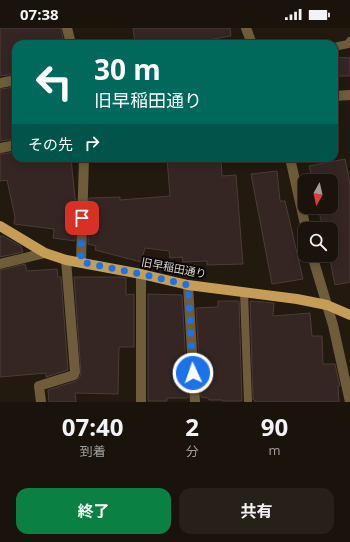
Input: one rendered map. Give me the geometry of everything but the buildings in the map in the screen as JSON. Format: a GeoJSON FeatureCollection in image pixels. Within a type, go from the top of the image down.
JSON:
{"type":"FeatureCollection","features":[{"type":"Feature","properties":{"kind":"main road","name":"旧早稲田通り"},"geometry":{"type":"LineString","coordinates":[[0,226],[45,253],[66,260],[141,274],[188,285],[296,299],[328,305],[350,315]]}},
{"type":"Feature","properties":{"kind":"street"},"geometry":{"type":"LineString","coordinates":[[67,28],[70,40]]}},
{"type":"Feature","properties":{"kind":"street"},"geometry":{"type":"LineString","coordinates":[[246,28],[250,40]]}},
{"type":"Feature","properties":{"kind":"street"},"geometry":{"type":"LineString","coordinates":[[0,83],[12,81]]}},
{"type":"Feature","properties":{"kind":"street"},"geometry":{"type":"LineString","coordinates":[[338,96],[350,95]]}},
{"type":"Feature","properties":{"kind":"street"},"geometry":{"type":"LineString","coordinates":[[0,148],[12,146]]}},
{"type":"Feature","properties":{"kind":"street"},"geometry":{"type":"LineString","coordinates":[[81,262],[84,162]]}},
{"type":"Feature","properties":{"kind":"street"},"geometry":{"type":"LineString","coordinates":[[291,162],[304,222]]}},
{"type":"Feature","properties":{"kind":"street"},"geometry":{"type":"LineString","coordinates":[[0,264],[45,253]]}},
{"type":"Feature","properties":{"kind":"street"},"geometry":{"type":"LineString","coordinates":[[41,402],[39,386],[74,374],[75,372],[66,260]]}},
{"type":"Feature","properties":{"kind":"street"},"geometry":{"type":"LineString","coordinates":[[314,262],[328,305],[350,402]]}},
{"type":"Feature","properties":{"kind":"street"},"geometry":{"type":"LineString","coordinates":[[141,274],[141,402]]}},
{"type":"Feature","properties":{"kind":"street"},"geometry":{"type":"LineString","coordinates":[[188,285],[195,402]]}},
{"type":"Feature","properties":{"kind":"lane"},"geometry":{"type":"LineString","coordinates":[[338,46],[348,44],[350,41]]}},
{"type":"Feature","properties":{"kind":"lane"},"geometry":{"type":"LineString","coordinates":[[244,292],[248,402]]}},
{"type":"Feature","properties":{"kind":"route"},"geometry":{"type":"LineString","coordinates":[[82,218],[81,262],[188,285],[193,373]]}}]}
